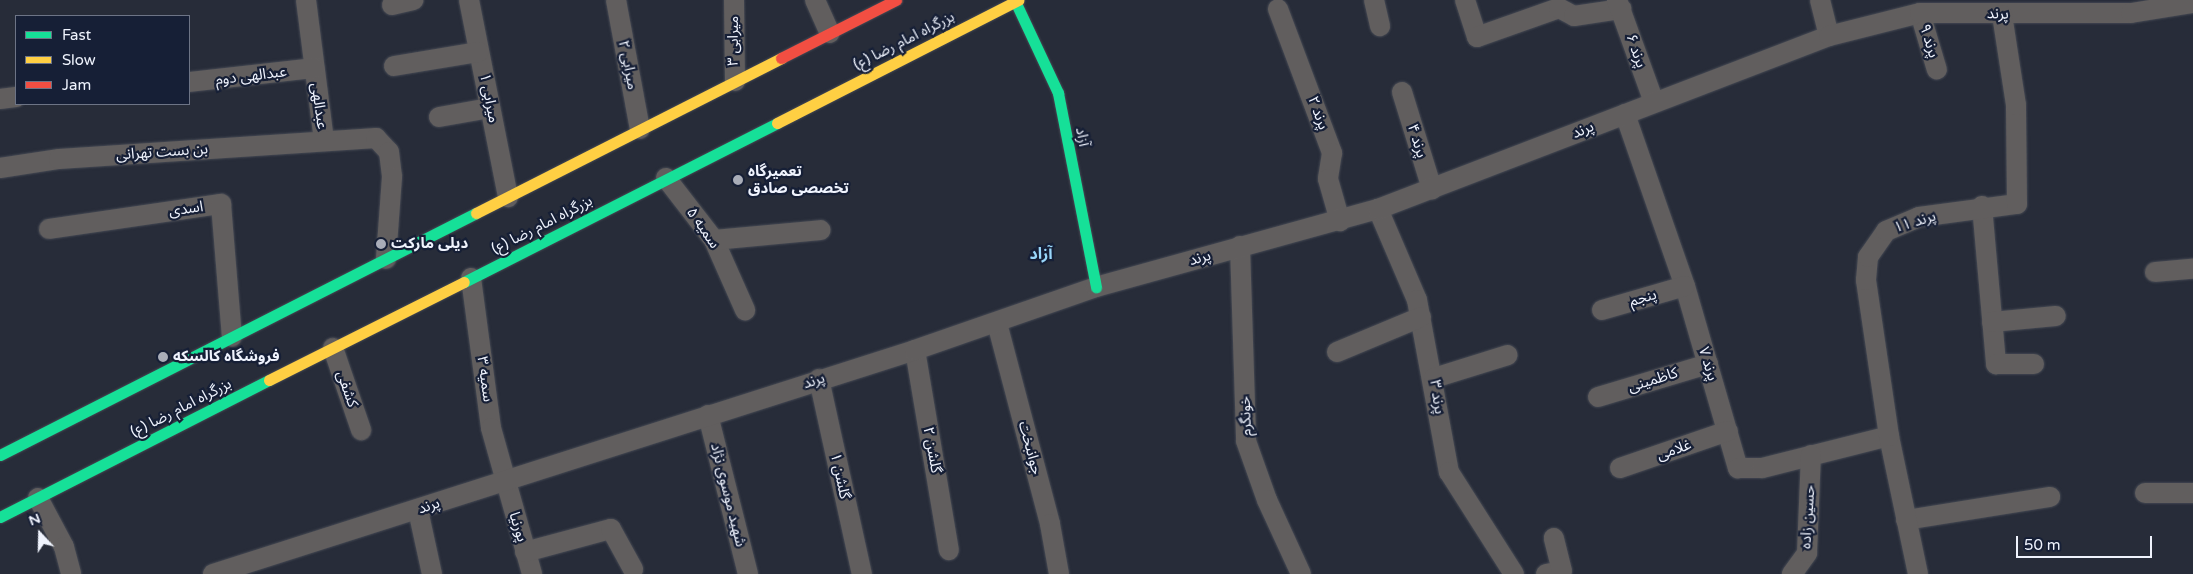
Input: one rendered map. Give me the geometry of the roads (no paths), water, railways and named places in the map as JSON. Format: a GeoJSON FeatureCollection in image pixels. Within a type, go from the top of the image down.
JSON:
{"type":"FeatureCollection","features":[{"type":"Feature","properties":{"kind":"main road"},"geometry":{"type":"LineString","coordinates":[[0,455],[896,0]]}},
{"type":"Feature","properties":{"kind":"main road","name":"بزرگراه امام رضا (ع)"},"geometry":{"type":"LineString","coordinates":[[0,517],[1017,1]]}},
{"type":"Feature","properties":{"kind":"main road","name":"آزاد"},"geometry":{"type":"LineString","coordinates":[[1017,1],[1058,93],[1096,287]]}},
{"type":"Feature","properties":{"kind":"street","name":"عبدالهی"},"geometry":{"type":"LineString","coordinates":[[306,0],[324,140],[376,138],[389,152],[392,215],[386,259]]}},
{"type":"Feature","properties":{"kind":"street"},"geometry":{"type":"LineString","coordinates":[[392,6],[413,0]]}},
{"type":"Feature","properties":{"kind":"street","name":"میرابی ۱"},"geometry":{"type":"LineString","coordinates":[[469,0],[508,197]]}},
{"type":"Feature","properties":{"kind":"street","name":"میرابی ۲"},"geometry":{"type":"LineString","coordinates":[[616,0],[640,130]]}},
{"type":"Feature","properties":{"kind":"street","name":"میرابی ۳"},"geometry":{"type":"LineString","coordinates":[[734,0],[735,82]]}},
{"type":"Feature","properties":{"kind":"street"},"geometry":{"type":"LineString","coordinates":[[815,0],[830,34]]}},
{"type":"Feature","properties":{"kind":"street"},"geometry":{"type":"LineString","coordinates":[[1374,0],[1380,26]]}},
{"type":"Feature","properties":{"kind":"street"},"geometry":{"type":"LineString","coordinates":[[1465,0],[1477,37],[1559,8],[1574,16],[1619,4]]}},
{"type":"Feature","properties":{"kind":"street"},"geometry":{"type":"LineString","coordinates":[[1820,0],[1829,36]]}},
{"type":"Feature","properties":{"kind":"street","name":"پرند"},"geometry":{"type":"LineString","coordinates":[[216,574],[819,379],[915,350],[1096,287],[1378,209],[1829,36],[1920,12],[1974,6],[2002,15],[2131,13],[2193,2]]}},
{"type":"Feature","properties":{"kind":"street","name":"پرند ۶"},"geometry":{"type":"LineString","coordinates":[[1619,4],[1654,102]]}},
{"type":"Feature","properties":{"kind":"street","name":"پرند ۲"},"geometry":{"type":"LineString","coordinates":[[1278,9],[1332,153],[1328,179],[1340,221]]}},
{"type":"Feature","properties":{"kind":"street","name":"پرند ۹"},"geometry":{"type":"LineString","coordinates":[[1920,12],[1937,70]]}},
{"type":"Feature","properties":{"kind":"street","name":"پرند ۱۱"},"geometry":{"type":"LineString","coordinates":[[1918,574],[1889,436],[1866,280],[1868,258],[1886,231],[1919,217],[1982,206],[2016,204],[2016,105],[2002,15]]}},
{"type":"Feature","properties":{"kind":"street"},"geometry":{"type":"LineString","coordinates":[[394,66],[479,52]]}},
{"type":"Feature","properties":{"kind":"street","name":"عبدالهی دوم"},"geometry":{"type":"LineString","coordinates":[[190,82],[314,68]]}},
{"type":"Feature","properties":{"kind":"street","name":"پرند ۴"},"geometry":{"type":"LineString","coordinates":[[1402,92],[1432,189]]}},
{"type":"Feature","properties":{"kind":"street"},"geometry":{"type":"LineString","coordinates":[[0,99],[15,97]]}},
{"type":"Feature","properties":{"kind":"street"},"geometry":{"type":"LineString","coordinates":[[439,117],[490,108]]}},
{"type":"Feature","properties":{"kind":"street","name":"پرند ۷"},"geometry":{"type":"LineString","coordinates":[[1625,114],[1685,286],[1738,468],[1762,468],[1889,436]]}},
{"type":"Feature","properties":{"kind":"street","name":"بن بست تهرانی"},"geometry":{"type":"LineString","coordinates":[[0,168],[324,140]]}},
{"type":"Feature","properties":{"kind":"street","name":"سمیه ۵"},"geometry":{"type":"LineString","coordinates":[[666,178],[714,240],[745,310]]}},
{"type":"Feature","properties":{"kind":"street","name":"اسدی"},"geometry":{"type":"LineString","coordinates":[[49,229],[221,204],[232,337]]}},
{"type":"Feature","properties":{"kind":"street"},"geometry":{"type":"LineString","coordinates":[[1982,206],[1996,364],[2034,364]]}},
{"type":"Feature","properties":{"kind":"street","name":"پرند ۳"},"geometry":{"type":"LineString","coordinates":[[1378,209],[1421,317],[1434,378],[1448,472],[1514,574]]}},
{"type":"Feature","properties":{"kind":"street"},"geometry":{"type":"LineString","coordinates":[[392,215],[421,241]]}},
{"type":"Feature","properties":{"kind":"street"},"geometry":{"type":"LineString","coordinates":[[714,240],[821,230]]}},
{"type":"Feature","properties":{"kind":"street","name":"خونگرم"},"geometry":{"type":"LineString","coordinates":[[1240,246],[1246,441],[1266,500],[1301,574]]}},
{"type":"Feature","properties":{"kind":"street"},"geometry":{"type":"LineString","coordinates":[[2155,272],[2193,269]]}},
{"type":"Feature","properties":{"kind":"street","name":"سمیه ۳"},"geometry":{"type":"LineString","coordinates":[[471,278],[491,428],[504,480]]}},
{"type":"Feature","properties":{"kind":"street","name":"پنجم"},"geometry":{"type":"LineString","coordinates":[[1602,310],[1685,286]]}},
{"type":"Feature","properties":{"kind":"street"},"geometry":{"type":"LineString","coordinates":[[1992,322],[2056,316]]}},
{"type":"Feature","properties":{"kind":"street"},"geometry":{"type":"LineString","coordinates":[[1338,352],[1421,317]]}},
{"type":"Feature","properties":{"kind":"street","name":"جوانبخت"},"geometry":{"type":"LineString","coordinates":[[997,323],[1059,574]]}},
{"type":"Feature","properties":{"kind":"street","name":"کشفی"},"geometry":{"type":"LineString","coordinates":[[333,348],[362,430]]}},
{"type":"Feature","properties":{"kind":"street","name":"گلشن ۲"},"geometry":{"type":"LineString","coordinates":[[915,350],[948,550]]}},
{"type":"Feature","properties":{"kind":"street"},"geometry":{"type":"LineString","coordinates":[[1434,378],[1508,356]]}},
{"type":"Feature","properties":{"kind":"street","name":"کاظمینی"},"geometry":{"type":"LineString","coordinates":[[1598,397],[1708,364]]}},
{"type":"Feature","properties":{"kind":"street","name":"گلشن ۱"},"geometry":{"type":"LineString","coordinates":[[819,379],[862,574]]}},
{"type":"Feature","properties":{"kind":"street","name":"شهید موسوی نژاد"},"geometry":{"type":"LineString","coordinates":[[708,415],[748,574]]}},
{"type":"Feature","properties":{"kind":"street","name":"غلامی"},"geometry":{"type":"LineString","coordinates":[[1620,468],[1728,431]]}},
{"type":"Feature","properties":{"kind":"street","name":"حسین زاده"},"geometry":{"type":"LineString","coordinates":[[1792,574],[1807,553],[1811,455]]}},
{"type":"Feature","properties":{"kind":"street","name":"پورنیا"},"geometry":{"type":"LineString","coordinates":[[504,480],[532,574]]}},
{"type":"Feature","properties":{"kind":"street"},"geometry":{"type":"LineString","coordinates":[[2145,493],[2193,493]]}},
{"type":"Feature","properties":{"kind":"street"},"geometry":{"type":"LineString","coordinates":[[1906,520],[2050,497]]}},
{"type":"Feature","properties":{"kind":"street"},"geometry":{"type":"LineString","coordinates":[[38,498],[64,547],[71,574]]}},
{"type":"Feature","properties":{"kind":"street"},"geometry":{"type":"LineString","coordinates":[[418,510],[432,574]]}},
{"type":"Feature","properties":{"kind":"street"},"geometry":{"type":"LineString","coordinates":[[525,552],[611,529],[633,568]]}},
{"type":"Feature","properties":{"kind":"street"},"geometry":{"type":"LineString","coordinates":[[1546,574],[1562,571],[1554,538]]}},
{"type":"Feature","properties":{"kind":"place","name":"تعمیرگاه تخصصی صادق"},"geometry":{"type":"Point","coordinates":[738,180]}},
{"type":"Feature","properties":{"kind":"place","name":"دیلی مارکت"},"geometry":{"type":"Point","coordinates":[381,244]}},
{"type":"Feature","properties":{"kind":"place","name":"فروشگاه کالسکه"},"geometry":{"type":"Point","coordinates":[163,357]}},
{"type":"Feature","properties":{"kind":"district","name":"آزاد"},"geometry":{"type":"Point","coordinates":[1041,254]}}]}
